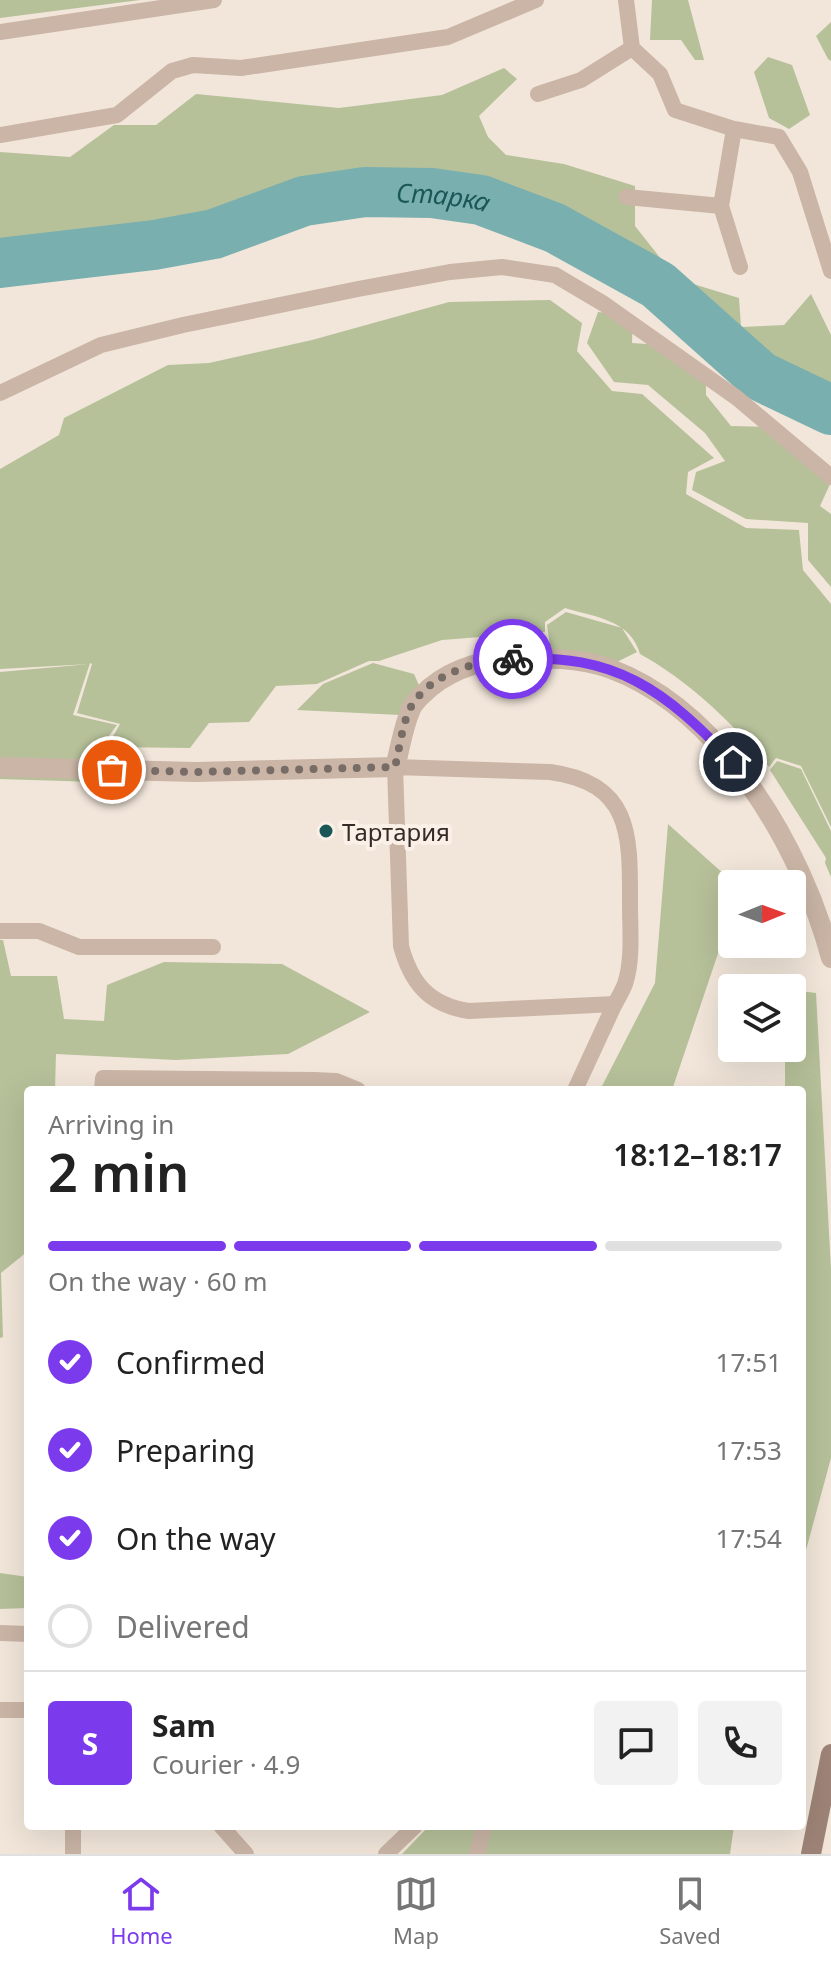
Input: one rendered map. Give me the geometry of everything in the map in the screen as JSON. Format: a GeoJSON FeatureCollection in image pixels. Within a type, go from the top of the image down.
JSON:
{"type":"FeatureCollection","features":[{"type":"Feature","properties":{"kind":"main road"},"geometry":{"type":"LineString","coordinates":[[811,1854],[831,1754]]}},
{"type":"Feature","properties":{"kind":"street"},"geometry":{"type":"LineString","coordinates":[[0,767],[196,772],[395,767],[411,706],[435,682],[462,668],[493,660],[566,659],[608,668],[647,687],[705,732],[733,762],[800,869],[831,958]]}},
{"type":"Feature","properties":{"kind":"lane"},"geometry":{"type":"LineString","coordinates":[[0,32],[214,0]]}},
{"type":"Feature","properties":{"kind":"lane"},"geometry":{"type":"LineString","coordinates":[[0,135],[117,115],[172,71],[193,65],[241,68],[448,37],[536,0]]}},
{"type":"Feature","properties":{"kind":"lane"},"geometry":{"type":"LineString","coordinates":[[626,0],[632,48],[660,74],[675,110],[734,129],[779,137],[800,172],[831,271]]}},
{"type":"Feature","properties":{"kind":"lane"},"geometry":{"type":"LineString","coordinates":[[538,94],[581,80],[632,48]]}},
{"type":"Feature","properties":{"kind":"lane"},"geometry":{"type":"LineString","coordinates":[[734,129],[721,206],[740,267]]}},
{"type":"Feature","properties":{"kind":"lane"},"geometry":{"type":"LineString","coordinates":[[627,197],[721,206]]}},
{"type":"Feature","properties":{"kind":"lane"},"geometry":{"type":"LineString","coordinates":[[0,393],[101,345],[358,289],[450,272],[502,267],[555,275],[604,304],[737,398],[831,477]]}},
{"type":"Feature","properties":{"kind":"lane"},"geometry":{"type":"LineString","coordinates":[[577,1086],[625,985],[629,964],[630,861],[627,833],[618,809],[592,783],[572,775],[395,767],[401,946],[407,967],[416,982],[432,998],[450,1008],[469,1011],[615,1004]]}},
{"type":"Feature","properties":{"kind":"lane"},"geometry":{"type":"LineString","coordinates":[[0,931],[39,931],[79,947],[213,947]]}},
{"type":"Feature","properties":{"kind":"lane"},"geometry":{"type":"LineString","coordinates":[[102,1086],[103,1078],[118,1078],[314,1080],[336,1081],[348,1086]]}},
{"type":"Feature","properties":{"kind":"lane"},"geometry":{"type":"LineString","coordinates":[[0,1633],[24,1634]]}},
{"type":"Feature","properties":{"kind":"lane"},"geometry":{"type":"LineString","coordinates":[[0,1710],[24,1710]]}},
{"type":"Feature","properties":{"kind":"lane"},"geometry":{"type":"LineString","coordinates":[[73,1830],[73,1854]]}},
{"type":"Feature","properties":{"kind":"lane"},"geometry":{"type":"LineString","coordinates":[[225,1830],[246,1854]]}},
{"type":"Feature","properties":{"kind":"lane"},"geometry":{"type":"LineString","coordinates":[[386,1854],[411,1830]]}},
{"type":"Feature","properties":{"kind":"lane"},"geometry":{"type":"LineString","coordinates":[[477,1854],[483,1830]]}},
{"type":"Feature","properties":{"kind":"green space"},"geometry":{"type":"Polygon","coordinates":[[[0,0],[140,0],[0,18],[0,0]]]}},
{"type":"Feature","properties":{"kind":"green space"},"geometry":{"type":"Polygon","coordinates":[[[652,0],[688,0],[704,60],[695,60],[681,40],[650,40],[652,0]]]}},
{"type":"Feature","properties":{"kind":"green space"},"geometry":{"type":"Polygon","coordinates":[[[831,22],[831,61],[816,36],[831,22]]]}},
{"type":"Feature","properties":{"kind":"green space"},"geometry":{"type":"Polygon","coordinates":[[[768,57],[792,65],[810,115],[789,129],[769,118],[754,72],[768,57]]]}},
{"type":"Feature","properties":{"kind":"green space"},"geometry":{"type":"Polygon","coordinates":[[[504,68],[517,79],[479,116],[488,137],[506,155],[564,164],[635,186],[635,226],[677,279],[739,298],[741,327],[784,325],[811,294],[831,335],[831,425],[752,360],[708,316],[584,256],[507,225],[459,216],[411,215],[328,204],[169,264],[0,279],[0,152],[70,157],[114,125],[156,125],[196,94],[339,108],[442,95],[504,68]]]}},
{"type":"Feature","properties":{"kind":"green space"},"geometry":{"type":"Polygon","coordinates":[[[550,300],[582,323],[577,351],[612,391],[642,394],[714,458],[688,472],[686,494],[746,528],[799,530],[803,570],[831,604],[831,827],[801,766],[776,758],[769,767],[710,704],[640,654],[629,634],[610,622],[565,608],[545,622],[545,632],[442,640],[379,661],[369,661],[317,684],[276,686],[249,722],[209,723],[190,748],[107,747],[120,724],[77,713],[90,664],[0,669],[0,469],[59,435],[64,418],[168,365],[209,363],[312,340],[449,302],[550,300]]]}},
{"type":"Feature","properties":{"kind":"green space"},"geometry":{"type":"Polygon","coordinates":[[[598,312],[633,315],[632,343],[676,346],[706,372],[706,395],[731,426],[777,427],[831,482],[820,506],[831,514],[831,587],[808,560],[808,523],[746,519],[692,490],[696,472],[725,461],[705,433],[648,385],[614,382],[587,343],[598,312]]]}},
{"type":"Feature","properties":{"kind":"green space"},"geometry":{"type":"Polygon","coordinates":[[[566,612],[622,628],[637,652],[613,664],[551,653],[547,625],[566,612]]]}},
{"type":"Feature","properties":{"kind":"green space"},"geometry":{"type":"Polygon","coordinates":[[[373,663],[414,674],[425,699],[400,715],[297,710],[323,684],[373,663]]]}},
{"type":"Feature","properties":{"kind":"green space"},"geometry":{"type":"Polygon","coordinates":[[[90,664],[73,715],[117,725],[88,764],[126,783],[0,779],[0,672],[90,664]]]}},
{"type":"Feature","properties":{"kind":"green space"},"geometry":{"type":"Polygon","coordinates":[[[777,761],[801,769],[831,831],[831,877],[826,858],[770,770],[777,761]]]}},
{"type":"Feature","properties":{"kind":"green space"},"geometry":{"type":"Polygon","coordinates":[[[668,824],[719,870],[718,954],[673,1086],[602,1086],[655,983],[668,824]]]}},
{"type":"Feature","properties":{"kind":"green space"},"geometry":{"type":"Polygon","coordinates":[[[0,940],[3,940],[11,976],[57,976],[64,1019],[104,1021],[107,985],[164,962],[282,964],[370,1012],[288,1054],[176,1060],[56,1054],[55,1086],[24,1086],[24,1254],[1,1273],[3,1337],[0,1338],[0,940]]]}},
{"type":"Feature","properties":{"kind":"green space"},"geometry":{"type":"Polygon","coordinates":[[[806,992],[816,993],[831,1269],[831,1458],[806,1550],[806,1086],[785,1086],[785,1062],[806,1062],[806,992]]]}},
{"type":"Feature","properties":{"kind":"green space"},"geometry":{"type":"Polygon","coordinates":[[[0,1573],[24,1576],[24,1608],[0,1609],[0,1573]]]}},
{"type":"Feature","properties":{"kind":"green space"},"geometry":{"type":"Polygon","coordinates":[[[425,1830],[733,1830],[730,1854],[402,1854],[425,1830]]]}},
{"type":"Feature","properties":{"kind":"waterway","name":"Старка"},"geometry":{"type":"LineString","coordinates":[[0,263],[154,245],[214,234],[304,201],[365,192],[432,193],[481,200],[555,228],[658,285],[760,376],[831,410]]}},
{"type":"Feature","properties":{"kind":"way so far"},"geometry":{"type":"LineString","coordinates":[[112,770],[196,772],[395,767],[411,706],[435,682],[462,668],[493,660],[513,659]]}},
{"type":"Feature","properties":{"kind":"place","name":"Тартария"},"geometry":{"type":"Point","coordinates":[326,831]}},
{"type":"Feature","properties":{"kind":"route"},"geometry":{"type":"LineString","coordinates":[[513,659],[566,659],[608,668],[636,680],[705,732],[733,762]]}}]}
